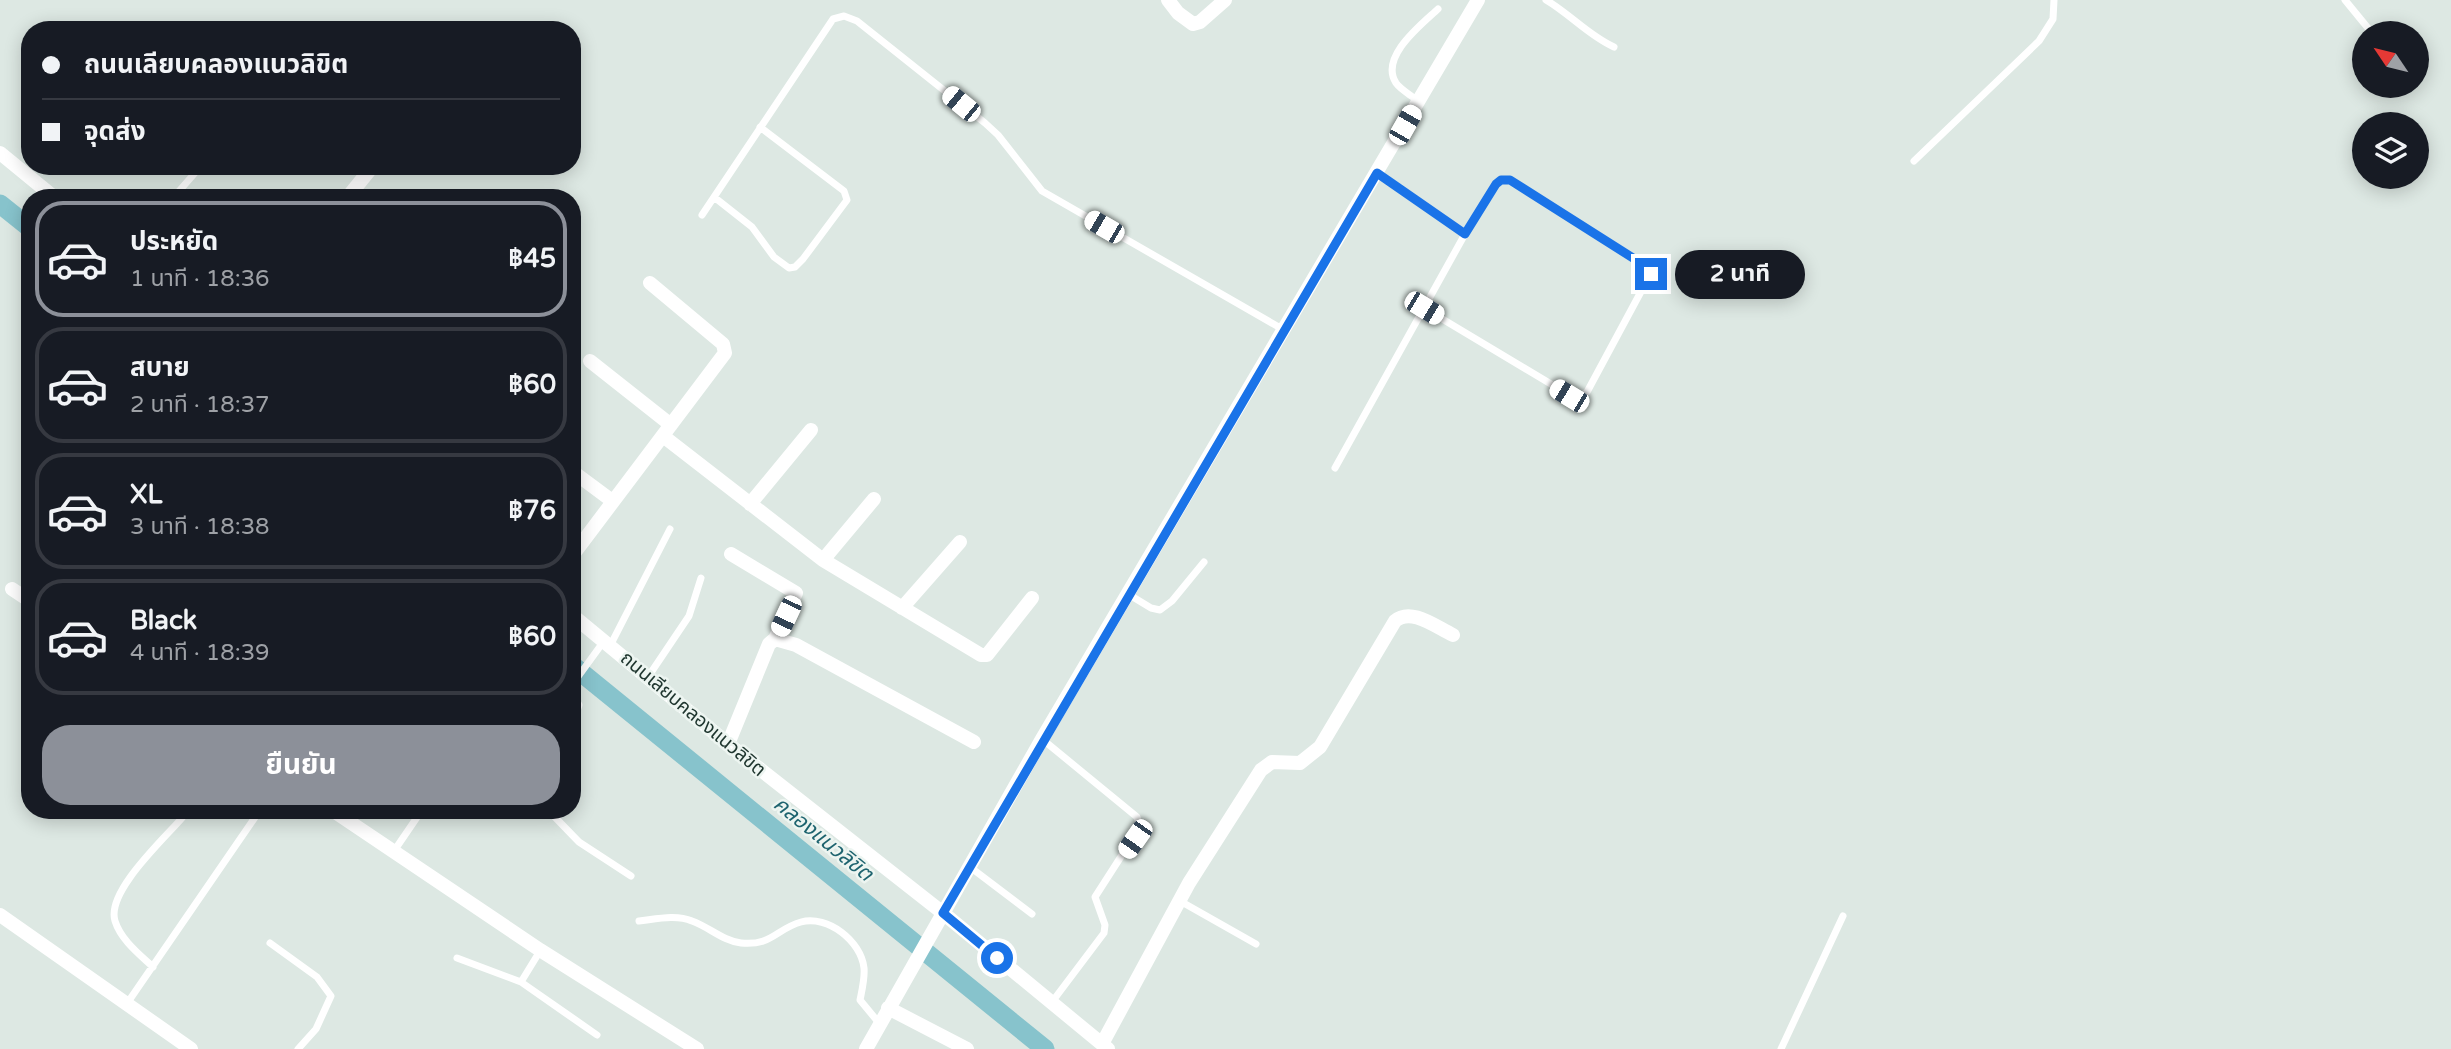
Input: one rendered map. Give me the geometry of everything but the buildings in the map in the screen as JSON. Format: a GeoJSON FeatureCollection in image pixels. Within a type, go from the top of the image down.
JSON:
{"type":"FeatureCollection","features":[{"type":"Feature","properties":{"kind":"street"},"geometry":{"type":"LineString","coordinates":[[1168,0],[1178,13],[1193,24],[1200,22],[1225,0]]}},
{"type":"Feature","properties":{"kind":"street"},"geometry":{"type":"LineString","coordinates":[[866,1049],[1042,739],[1478,0]]}},
{"type":"Feature","properties":{"kind":"street"},"geometry":{"type":"LineString","coordinates":[[0,153],[21,170]]}},
{"type":"Feature","properties":{"kind":"street"},"geometry":{"type":"LineString","coordinates":[[27,175],[44,189]]}},
{"type":"Feature","properties":{"kind":"street"},"geometry":{"type":"LineString","coordinates":[[355,189],[366,175]]}},
{"type":"Feature","properties":{"kind":"street"},"geometry":{"type":"LineString","coordinates":[[581,543],[611,500],[726,353],[726,348],[650,283]]}},
{"type":"Feature","properties":{"kind":"street"},"geometry":{"type":"LineString","coordinates":[[590,360],[750,504],[823,560],[981,655],[987,655],[1032,598]]}},
{"type":"Feature","properties":{"kind":"street"},"geometry":{"type":"LineString","coordinates":[[750,504],[811,430]]}},
{"type":"Feature","properties":{"kind":"street"},"geometry":{"type":"LineString","coordinates":[[581,478],[611,500]]}},
{"type":"Feature","properties":{"kind":"street"},"geometry":{"type":"LineString","coordinates":[[823,560],[874,499]]}},
{"type":"Feature","properties":{"kind":"street"},"geometry":{"type":"LineString","coordinates":[[902,608],[960,542]]}},
{"type":"Feature","properties":{"kind":"street"},"geometry":{"type":"LineString","coordinates":[[728,744],[769,644],[775,639],[796,593],[731,554]]}},
{"type":"Feature","properties":{"kind":"street"},"geometry":{"type":"LineString","coordinates":[[12,589],[21,595]]}},
{"type":"Feature","properties":{"kind":"street"},"geometry":{"type":"LineString","coordinates":[[1105,1046],[1179,901],[1261,770],[1272,762],[1300,763],[1320,747],[1395,621],[1402,615],[1411,615],[1453,635]]}},
{"type":"Feature","properties":{"kind":"street","name":"ถนนเลียบคลองแนวลิขิต"},"geometry":{"type":"LineString","coordinates":[[581,622],[728,744],[943,913],[1105,1046]]}},
{"type":"Feature","properties":{"kind":"street"},"geometry":{"type":"LineString","coordinates":[[775,639],[784,639],[796,645],[974,742]]}},
{"type":"Feature","properties":{"kind":"street"},"geometry":{"type":"LineString","coordinates":[[346,819],[540,950],[696,1049]]}},
{"type":"Feature","properties":{"kind":"street"},"geometry":{"type":"LineString","coordinates":[[0,915],[191,1049]]}},
{"type":"Feature","properties":{"kind":"street"},"geometry":{"type":"LineString","coordinates":[[888,1008],[967,1049]]}},
{"type":"Feature","properties":{"kind":"lane"},"geometry":{"type":"LineString","coordinates":[[1546,0],[1578,21],[1594,36],[1614,47]]}},
{"type":"Feature","properties":{"kind":"lane"},"geometry":{"type":"LineString","coordinates":[[1914,161],[2039,41],[2053,19],[2054,0]]}},
{"type":"Feature","properties":{"kind":"lane"},"geometry":{"type":"LineString","coordinates":[[2345,0],[2362,21]]}},
{"type":"Feature","properties":{"kind":"lane"},"geometry":{"type":"LineString","coordinates":[[1419,101],[1397,85],[1392,65],[1401,46],[1438,9]]}},
{"type":"Feature","properties":{"kind":"lane"},"geometry":{"type":"LineString","coordinates":[[702,215],[833,19],[844,16],[856,21],[998,135],[1042,191],[1284,330]]}},
{"type":"Feature","properties":{"kind":"lane"},"geometry":{"type":"LineString","coordinates":[[713,197],[752,227],[774,257],[789,268],[803,259],[847,200],[844,191],[760,127]]}},
{"type":"Feature","properties":{"kind":"lane"},"geometry":{"type":"LineString","coordinates":[[1377,173],[1465,234]]}},
{"type":"Feature","properties":{"kind":"lane"},"geometry":{"type":"LineString","coordinates":[[181,189],[193,175]]}},
{"type":"Feature","properties":{"kind":"lane"},"geometry":{"type":"LineString","coordinates":[[1335,468],[1465,234],[1501,180],[1510,180],[1644,265],[1651,274],[1587,392],[1576,399],[1424,308]]}},
{"type":"Feature","properties":{"kind":"lane"},"geometry":{"type":"LineString","coordinates":[[581,671],[607,644],[670,529]]}},
{"type":"Feature","properties":{"kind":"lane"},"geometry":{"type":"LineString","coordinates":[[1128,594],[1151,608],[1160,610],[1172,601],[1204,562]]}},
{"type":"Feature","properties":{"kind":"lane"},"geometry":{"type":"LineString","coordinates":[[648,677],[689,616],[701,578]]}},
{"type":"Feature","properties":{"kind":"lane"},"geometry":{"type":"LineString","coordinates":[[1042,739],[1136,817],[1140,827],[1095,897],[1105,925],[1104,933],[1052,1002]]}},
{"type":"Feature","properties":{"kind":"lane"},"geometry":{"type":"LineString","coordinates":[[153,967],[123,938],[115,921],[113,906],[126,882],[181,819]]}},
{"type":"Feature","properties":{"kind":"lane"},"geometry":{"type":"LineString","coordinates":[[126,1005],[254,819]]}},
{"type":"Feature","properties":{"kind":"lane"},"geometry":{"type":"LineString","coordinates":[[394,851],[416,819]]}},
{"type":"Feature","properties":{"kind":"lane"},"geometry":{"type":"LineString","coordinates":[[557,819],[579,842],[631,876]]}},
{"type":"Feature","properties":{"kind":"lane"},"geometry":{"type":"LineString","coordinates":[[970,867],[1032,914]]}},
{"type":"Feature","properties":{"kind":"lane"},"geometry":{"type":"LineString","coordinates":[[1179,901],[1256,944]]}},
{"type":"Feature","properties":{"kind":"lane"},"geometry":{"type":"LineString","coordinates":[[1781,1049],[1843,916]]}},
{"type":"Feature","properties":{"kind":"lane"},"geometry":{"type":"LineString","coordinates":[[639,921],[684,918],[733,942],[766,943],[799,922],[821,921],[836,929],[857,949],[864,971],[860,1000],[880,1023]]}},
{"type":"Feature","properties":{"kind":"lane"},"geometry":{"type":"LineString","coordinates":[[270,943],[317,977],[331,996],[316,1029],[299,1049]]}},
{"type":"Feature","properties":{"kind":"lane"},"geometry":{"type":"LineString","coordinates":[[522,982],[540,950]]}},
{"type":"Feature","properties":{"kind":"lane"},"geometry":{"type":"LineString","coordinates":[[457,958],[522,982],[597,1035]]}},
{"type":"Feature","properties":{"kind":"waterway","name":"คลองแนวลิขิต"},"geometry":{"type":"LineString","coordinates":[[0,204],[21,221]]}},
{"type":"Feature","properties":{"kind":"waterway","name":"คลองแนวลิขิต"},"geometry":{"type":"LineString","coordinates":[[581,672],[1045,1049]]}},
{"type":"Feature","properties":{"kind":"route"},"geometry":{"type":"LineString","coordinates":[[997,958],[943,913],[1042,739],[1377,173],[1465,234],[1496,184],[1501,180],[1510,180],[1644,265],[1651,274]]}}]}
